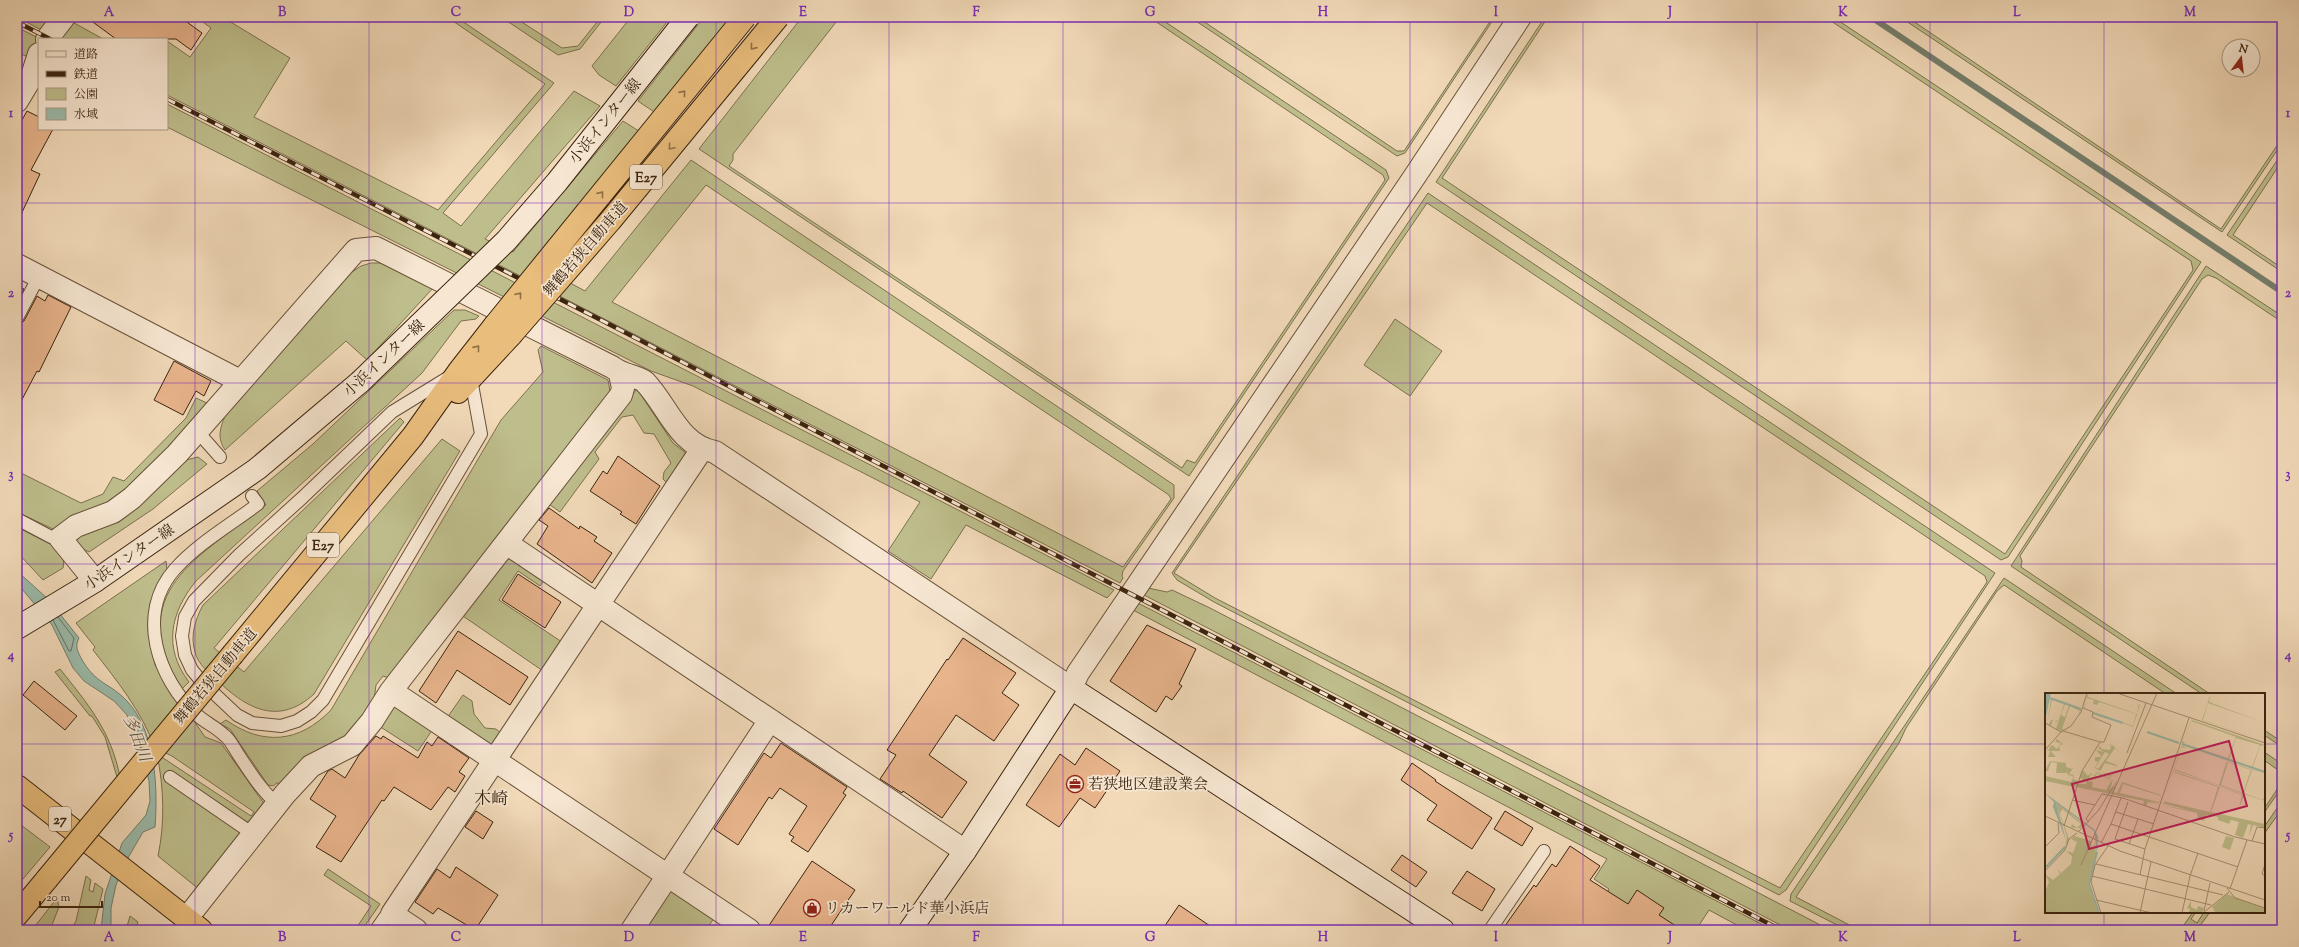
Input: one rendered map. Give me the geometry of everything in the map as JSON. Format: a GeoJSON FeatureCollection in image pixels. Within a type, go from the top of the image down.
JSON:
{"type":"FeatureCollection","features":[{"type":"Feature","properties":{"kind":"highway","name":"舞鶴若狭自動車道"},"geometry":{"type":"LineString","coordinates":[[17,915],[413,436],[503,330],[745,17]]}},
{"type":"Feature","properties":{"kind":"highway","name":"舞鶴若狭自動車道"},"geometry":{"type":"LineString","coordinates":[[503,330],[610,221],[778,17]]}},
{"type":"Feature","properties":{"kind":"highway","name":"27"},"geometry":{"type":"LineString","coordinates":[[17,786],[194,924]]}},
{"type":"Feature","properties":{"kind":"street"},"geometry":{"type":"LineString","coordinates":[[48,38],[64,17]]}},
{"type":"Feature","properties":{"kind":"street","name":"小浜インター線"},"geometry":{"type":"LineString","coordinates":[[18,628],[95,581],[257,469],[360,382],[506,241],[557,182],[688,17]]}},
{"type":"Feature","properties":{"kind":"street"},"geometry":{"type":"LineString","coordinates":[[910,930],[965,851],[1071,688],[1078,673],[1406,189],[1520,17]]}},
{"type":"Feature","properties":{"kind":"street"},"geometry":{"type":"LineString","coordinates":[[17,101],[32,76],[38,57]]}},
{"type":"Feature","properties":{"kind":"street"},"geometry":{"type":"LineString","coordinates":[[95,581],[60,538],[76,526],[114,512],[132,498],[177,454],[356,250],[376,248],[612,367],[620,374],[644,381],[681,433],[702,449],[715,452],[1071,688],[1443,930]]}},
{"type":"Feature","properties":{"kind":"street"},"geometry":{"type":"LineString","coordinates":[[17,265],[240,381]]}},
{"type":"Feature","properties":{"kind":"street"},"geometry":{"type":"LineString","coordinates":[[194,924],[253,834],[277,804],[311,766],[352,745],[372,720],[391,691],[621,395],[624,388],[620,374]]}},
{"type":"Feature","properties":{"kind":"street"},"geometry":{"type":"LineString","coordinates":[[416,930],[392,914],[702,449]]}},
{"type":"Feature","properties":{"kind":"street"},"geometry":{"type":"LineString","coordinates":[[506,543],[597,606],[965,851]]}},
{"type":"Feature","properties":{"kind":"street"},"geometry":{"type":"LineString","coordinates":[[391,691],[749,930]]}},
{"type":"Feature","properties":{"kind":"street"},"geometry":{"type":"LineString","coordinates":[[632,930],[669,876],[770,720]]}},
{"type":"Feature","properties":{"kind":"lane"},"geometry":{"type":"LineString","coordinates":[[17,318],[39,276]]}},
{"type":"Feature","properties":{"kind":"lane"},"geometry":{"type":"LineString","coordinates":[[465,375],[481,434],[322,700],[311,712],[297,721],[281,726],[252,723],[237,715],[202,682],[192,670],[185,655],[182,636],[184,623],[194,601],[239,555],[302,498],[392,412],[465,375]]}},
{"type":"Feature","properties":{"kind":"lane"},"geometry":{"type":"LineString","coordinates":[[197,431],[220,458]]}},
{"type":"Feature","properties":{"kind":"lane"},"geometry":{"type":"LineString","coordinates":[[252,496],[258,504],[188,556],[174,570],[163,588],[156,606],[154,628],[156,648],[162,666],[182,697],[197,714],[225,735],[265,793],[277,804]]}},
{"type":"Feature","properties":{"kind":"lane"},"geometry":{"type":"LineString","coordinates":[[17,519],[51,537],[60,538]]}},
{"type":"Feature","properties":{"kind":"lane"},"geometry":{"type":"LineString","coordinates":[[170,777],[253,834]]}},
{"type":"Feature","properties":{"kind":"lane"},"geometry":{"type":"LineString","coordinates":[[1490,930],[1544,851]]}},
{"type":"Feature","properties":{"kind":"lane"},"geometry":{"type":"LineString","coordinates":[[376,930],[385,917],[392,914]]}},
{"type":"Feature","properties":{"kind":"green space"},"geometry":{"type":"Polygon","coordinates":[[[17,17],[59,17],[43,31],[17,17]]]}},
{"type":"Feature","properties":{"kind":"green space"},"geometry":{"type":"Polygon","coordinates":[[[196,17],[233,17],[229,21],[290,58],[254,117],[438,210],[545,84],[447,17],[456,17],[554,83],[443,213],[461,226],[574,91],[600,106],[485,239],[513,252],[623,121],[642,133],[535,264],[585,291],[691,160],[1174,485],[1174,498],[1123,571],[1123,578],[1120,583],[168,96],[168,42],[190,57],[211,28],[196,17]],[[706,185],[612,302],[1123,567],[1171,499],[1169,495],[706,185]]]}},
{"type":"Feature","properties":{"kind":"green space"},"geometry":{"type":"Polygon","coordinates":[[[501,17],[514,17],[562,48],[578,46],[601,17],[605,17],[580,49],[558,55],[501,17]]]}},
{"type":"Feature","properties":{"kind":"green space"},"geometry":{"type":"Polygon","coordinates":[[[631,17],[671,17],[616,86],[599,75],[592,66],[631,17]]]}},
{"type":"Feature","properties":{"kind":"green space"},"geometry":{"type":"Polygon","coordinates":[[[704,17],[735,17],[657,114],[638,101],[704,17]]]}},
{"type":"Feature","properties":{"kind":"green space"},"geometry":{"type":"Polygon","coordinates":[[[802,17],[840,17],[733,154],[733,160],[729,166],[1182,468],[1187,460],[1195,463],[1385,180],[1383,175],[1149,17],[1158,17],[1386,170],[1389,178],[1189,476],[699,149],[802,17]]]}},
{"type":"Feature","properties":{"kind":"green space"},"geometry":{"type":"Polygon","coordinates":[[[1190,17],[1197,17],[1397,151],[1404,151],[1493,17],[1495,17],[1405,153],[1397,156],[1190,17]]]}},
{"type":"Feature","properties":{"kind":"green space"},"geometry":{"type":"Polygon","coordinates":[[[1545,17],[1548,17],[1442,178],[2005,554],[2193,270],[2191,261],[1825,17],[1833,17],[2201,262],[2008,557],[2001,560],[1436,182],[1545,17]]]}},
{"type":"Feature","properties":{"kind":"green space"},"geometry":{"type":"Polygon","coordinates":[[[1900,17],[1907,17],[2221,229],[2282,138],[2282,143],[2222,232],[1900,17]]]}},
{"type":"Feature","properties":{"kind":"green space"},"geometry":{"type":"Polygon","coordinates":[[[67,19],[101,38],[59,38],[67,19]]]}},
{"type":"Feature","properties":{"kind":"green space"},"geometry":{"type":"Polygon","coordinates":[[[17,27],[38,38],[38,44],[32,59],[17,52],[17,27]]]}},
{"type":"Feature","properties":{"kind":"green space"},"geometry":{"type":"Polygon","coordinates":[[[168,105],[1114,590],[1107,598],[966,525],[931,579],[888,551],[920,502],[693,386],[651,371],[168,128],[168,105]]]}},
{"type":"Feature","properties":{"kind":"green space"},"geometry":{"type":"Polygon","coordinates":[[[2282,153],[2282,161],[2233,235],[2282,268],[2282,272],[2227,235],[2282,153]]]}},
{"type":"Feature","properties":{"kind":"green space"},"geometry":{"type":"Polygon","coordinates":[[[1428,193],[1995,573],[1786,890],[1779,895],[1214,602],[1177,580],[1172,573],[1428,193]],[[1427,203],[1174,573],[1215,598],[1780,888],[1987,582],[1985,576],[1427,203]]]}},
{"type":"Feature","properties":{"kind":"green space"},"geometry":{"type":"Polygon","coordinates":[[[371,263],[381,263],[433,288],[367,360],[346,341],[225,450],[222,446],[220,433],[225,416],[349,274],[361,266],[371,263]]]}},
{"type":"Feature","properties":{"kind":"green space"},"geometry":{"type":"Polygon","coordinates":[[[2206,266],[2282,316],[2282,322],[2216,278],[2208,275],[2202,279],[2020,556],[2022,561],[2021,567],[2209,693],[2201,693],[2011,566],[2206,266]]]}},
{"type":"Feature","properties":{"kind":"green space"},"geometry":{"type":"Polygon","coordinates":[[[454,310],[465,310],[479,316],[476,319],[461,321],[422,373],[196,581],[187,593],[180,606],[173,631],[175,656],[189,682],[182,689],[166,655],[160,627],[164,602],[176,580],[194,561],[216,542],[266,505],[257,491],[313,444],[454,310]]]}},
{"type":"Feature","properties":{"kind":"green space"},"geometry":{"type":"Polygon","coordinates":[[[1395,319],[1442,351],[1410,396],[1364,365],[1395,319]]]}},
{"type":"Feature","properties":{"kind":"green space"},"geometry":{"type":"Polygon","coordinates":[[[541,346],[608,380],[611,397],[392,679],[383,676],[376,685],[374,700],[347,740],[282,784],[277,783],[273,786],[268,785],[230,729],[220,724],[226,720],[254,734],[267,737],[280,737],[293,735],[306,729],[319,721],[331,710],[501,420],[543,372],[538,350],[541,346]]]}},
{"type":"Feature","properties":{"kind":"green space"},"geometry":{"type":"Polygon","coordinates":[[[637,389],[673,443],[686,453],[667,483],[663,479],[664,472],[671,463],[654,434],[644,433],[633,415],[622,417],[595,452],[599,459],[560,512],[546,502],[637,389]]]}},
{"type":"Feature","properties":{"kind":"green space"},"geometry":{"type":"Polygon","coordinates":[[[196,398],[209,404],[173,445],[109,506],[53,529],[17,512],[17,471],[81,503],[103,494],[113,477],[124,481],[186,418],[196,398]]]}},
{"type":"Feature","properties":{"kind":"green space"},"geometry":{"type":"Polygon","coordinates":[[[400,418],[404,422],[214,648],[244,672],[442,439],[460,451],[314,694],[301,704],[288,709],[276,711],[264,710],[252,706],[229,691],[204,668],[196,657],[193,634],[203,605],[400,418]]]}},
{"type":"Feature","properties":{"kind":"green space"},"geometry":{"type":"Polygon","coordinates":[[[198,457],[207,464],[153,509],[89,552],[73,544],[77,534],[182,461],[198,457]]]}},
{"type":"Feature","properties":{"kind":"green space"},"geometry":{"type":"Polygon","coordinates":[[[17,527],[56,547],[64,562],[63,568],[43,580],[17,552],[17,527]]]}},
{"type":"Feature","properties":{"kind":"green space"},"geometry":{"type":"Polygon","coordinates":[[[506,555],[545,579],[540,586],[518,571],[499,600],[562,642],[543,671],[460,614],[506,555]]]}},
{"type":"Feature","properties":{"kind":"green space"},"geometry":{"type":"Polygon","coordinates":[[[166,561],[167,569],[156,586],[150,606],[148,629],[155,665],[176,700],[192,718],[205,737],[221,743],[265,805],[251,823],[247,822],[169,770],[164,778],[244,834],[200,890],[158,856],[162,831],[163,805],[157,754],[251,816],[254,812],[172,756],[155,748],[136,708],[93,650],[95,647],[76,623],[166,561]]]}},
{"type":"Feature","properties":{"kind":"green space"},"geometry":{"type":"Polygon","coordinates":[[[2004,578],[2176,693],[2165,693],[2004,585],[1997,591],[1906,728],[1899,743],[1796,897],[1859,930],[1847,930],[1790,901],[1791,894],[2004,578]]]}},
{"type":"Feature","properties":{"kind":"green space"},"geometry":{"type":"Polygon","coordinates":[[[1148,588],[1167,592],[1172,590],[1210,608],[1830,930],[1790,930],[1144,595],[1148,588]]]}},
{"type":"Feature","properties":{"kind":"green space"},"geometry":{"type":"Polygon","coordinates":[[[1138,603],[1773,930],[1746,930],[1709,910],[1696,930],[1602,930],[1605,898],[1609,889],[1594,879],[1607,859],[1133,610],[1138,603]]]}},
{"type":"Feature","properties":{"kind":"green space"},"geometry":{"type":"Polygon","coordinates":[[[60,669],[89,706],[97,719],[111,746],[120,777],[117,777],[105,737],[92,716],[90,716],[55,672],[60,669]]]}},
{"type":"Feature","properties":{"kind":"green space"},"geometry":{"type":"Polygon","coordinates":[[[463,695],[472,701],[474,714],[485,728],[496,729],[502,734],[493,748],[450,718],[449,715],[463,695]]]}},
{"type":"Feature","properties":{"kind":"green space"},"geometry":{"type":"Polygon","coordinates":[[[393,706],[398,706],[433,729],[418,751],[379,726],[393,706]]]}},
{"type":"Feature","properties":{"kind":"green space"},"geometry":{"type":"Polygon","coordinates":[[[2265,731],[2282,742],[2282,747],[2265,736],[2265,731]]]}},
{"type":"Feature","properties":{"kind":"green space"},"geometry":{"type":"Polygon","coordinates":[[[2265,753],[2282,764],[2282,773],[2265,761],[2265,753]]]}},
{"type":"Feature","properties":{"kind":"green space"},"geometry":{"type":"Polygon","coordinates":[[[2282,782],[2282,787],[2265,812],[2265,808],[2282,782]]]}},
{"type":"Feature","properties":{"kind":"green space"},"geometry":{"type":"Polygon","coordinates":[[[2282,801],[2282,809],[2265,833],[2265,826],[2282,801]]]}},
{"type":"Feature","properties":{"kind":"green space"},"geometry":{"type":"Polygon","coordinates":[[[17,822],[50,847],[17,886],[17,822]]]}},
{"type":"Feature","properties":{"kind":"green space"},"geometry":{"type":"Polygon","coordinates":[[[328,869],[380,904],[362,930],[355,930],[371,906],[324,875],[328,869]]]}},
{"type":"Feature","properties":{"kind":"green space"},"geometry":{"type":"Polygon","coordinates":[[[86,876],[91,880],[89,890],[93,892],[95,883],[103,889],[93,930],[71,930],[76,921],[86,876]]]}},
{"type":"Feature","properties":{"kind":"green space"},"geometry":{"type":"Polygon","coordinates":[[[673,891],[714,918],[706,930],[640,930],[666,892],[673,891]]]}},
{"type":"Feature","properties":{"kind":"green space"},"geometry":{"type":"Polygon","coordinates":[[[57,898],[59,907],[50,930],[32,930],[57,898]]]}},
{"type":"Feature","properties":{"kind":"green space"},"geometry":{"type":"Polygon","coordinates":[[[2192,913],[2195,913],[2191,919],[2197,923],[2203,913],[2209,913],[2197,930],[2181,929],[2192,913]]]}},
{"type":"Feature","properties":{"kind":"green space"},"geometry":{"type":"Polygon","coordinates":[[[130,916],[138,922],[135,930],[126,930],[130,916]]]}},
{"type":"Feature","properties":{"kind":"water","name":"多田川"},"geometry":{"type":"Polygon","coordinates":[[[17,571],[48,599],[79,638],[77,643],[78,650],[81,658],[92,673],[127,701],[137,714],[144,728],[149,744],[155,778],[155,827],[143,832],[125,863],[116,885],[111,908],[111,930],[101,930],[105,894],[122,843],[146,815],[150,801],[149,781],[141,750],[127,715],[114,701],[84,681],[73,668],[52,625],[17,583],[17,571]]]}},
{"type":"Feature","properties":{"kind":"building"},"geometry":{"type":"Polygon","coordinates":[[[86,17],[180,17],[202,33],[191,50],[176,39],[115,38],[86,17]]]}},
{"type":"Feature","properties":{"kind":"building"},"geometry":{"type":"Polygon","coordinates":[[[27,111],[38,116],[38,130],[52,130],[31,170],[40,174],[17,223],[17,129],[27,111]]]}},
{"type":"Feature","properties":{"kind":"building"},"geometry":{"type":"Polygon","coordinates":[[[17,286],[24,289],[17,302],[17,286]]]}},
{"type":"Feature","properties":{"kind":"building"},"geometry":{"type":"Polygon","coordinates":[[[48,295],[71,307],[39,372],[37,371],[17,409],[17,325],[24,321],[37,296],[45,301],[48,295]]]}},
{"type":"Feature","properties":{"kind":"building"},"geometry":{"type":"Polygon","coordinates":[[[174,361],[211,381],[204,396],[196,391],[183,415],[154,400],[174,361]]]}},
{"type":"Feature","properties":{"kind":"building"},"geometry":{"type":"Polygon","coordinates":[[[618,456],[660,486],[636,524],[620,514],[622,512],[590,491],[603,471],[607,474],[618,456]]]}},
{"type":"Feature","properties":{"kind":"building"},"geometry":{"type":"Polygon","coordinates":[[[549,508],[579,529],[580,526],[597,537],[594,541],[612,553],[592,583],[537,544],[548,526],[539,520],[549,508]]]}},
{"type":"Feature","properties":{"kind":"building"},"geometry":{"type":"Polygon","coordinates":[[[518,574],[561,602],[545,628],[502,600],[518,574]]]}},
{"type":"Feature","properties":{"kind":"building"},"geometry":{"type":"Polygon","coordinates":[[[1147,625],[1196,649],[1179,684],[1182,686],[1172,700],[1166,696],[1156,712],[1110,681],[1147,625]]]}},
{"type":"Feature","properties":{"kind":"building"},"geometry":{"type":"Polygon","coordinates":[[[458,631],[528,677],[510,705],[457,670],[436,703],[419,691],[458,631]]]}},
{"type":"Feature","properties":{"kind":"building"},"geometry":{"type":"Polygon","coordinates":[[[963,638],[1016,673],[1002,693],[1019,705],[994,741],[956,715],[929,755],[967,782],[942,818],[903,791],[902,793],[880,779],[896,755],[887,750],[947,659],[948,660],[963,638]]]}},
{"type":"Feature","properties":{"kind":"building"},"geometry":{"type":"Polygon","coordinates":[[[34,681],[77,716],[65,730],[23,695],[34,681]]]}},
{"type":"Feature","properties":{"kind":"building"},"geometry":{"type":"Polygon","coordinates":[[[376,736],[381,739],[383,736],[418,758],[427,742],[432,746],[438,737],[469,758],[459,772],[465,776],[455,792],[448,787],[431,810],[394,787],[384,801],[382,800],[341,862],[316,847],[336,816],[310,799],[328,771],[332,769],[345,778],[359,755],[376,736]]]}},
{"type":"Feature","properties":{"kind":"building"},"geometry":{"type":"Polygon","coordinates":[[[781,743],[847,787],[843,793],[846,795],[808,852],[791,841],[794,837],[789,834],[807,806],[780,788],[772,799],[769,797],[738,845],[714,829],[764,753],[771,758],[781,743]]]}},
{"type":"Feature","properties":{"kind":"building","name":"若狭地区建設業会"},"geometry":{"type":"Polygon","coordinates":[[[1086,748],[1120,771],[1095,808],[1080,798],[1059,827],[1026,805],[1060,754],[1075,765],[1086,748]]]}},
{"type":"Feature","properties":{"kind":"building"},"geometry":{"type":"Polygon","coordinates":[[[1412,763],[1436,780],[1435,781],[1492,818],[1472,849],[1427,820],[1437,805],[1401,780],[1412,763]]]}},
{"type":"Feature","properties":{"kind":"building"},"geometry":{"type":"Polygon","coordinates":[[[476,811],[493,822],[483,839],[465,827],[476,811]]]}},
{"type":"Feature","properties":{"kind":"building"},"geometry":{"type":"Polygon","coordinates":[[[1505,811],[1533,828],[1522,846],[1494,829],[1505,811]]]}},
{"type":"Feature","properties":{"kind":"building"},"geometry":{"type":"Polygon","coordinates":[[[1570,846],[1600,866],[1590,880],[1628,904],[1637,890],[1664,908],[1659,915],[1682,930],[1502,930],[1534,885],[1536,887],[1552,864],[1556,867],[1570,846]]]}},
{"type":"Feature","properties":{"kind":"building"},"geometry":{"type":"Polygon","coordinates":[[[1402,855],[1427,872],[1416,887],[1391,870],[1402,855]]]}},
{"type":"Feature","properties":{"kind":"building","name":"リカーワールド華小浜店"},"geometry":{"type":"Polygon","coordinates":[[[812,861],[855,890],[828,930],[766,930],[812,861]]]}},
{"type":"Feature","properties":{"kind":"building"},"geometry":{"type":"Polygon","coordinates":[[[456,867],[498,895],[475,930],[438,908],[433,914],[415,902],[437,869],[450,878],[456,867]]]}},
{"type":"Feature","properties":{"kind":"building"},"geometry":{"type":"Polygon","coordinates":[[[1467,871],[1495,889],[1482,911],[1452,893],[1467,871]]]}},
{"type":"Feature","properties":{"kind":"building"},"geometry":{"type":"Polygon","coordinates":[[[1179,905],[1216,930],[1162,930],[1179,905]]]}},
{"type":"Feature","properties":{"kind":"waterway"},"geometry":{"type":"LineString","coordinates":[[1871,17],[2282,292]]}},
{"type":"Feature","properties":{"kind":"railway"},"geometry":{"type":"LineString","coordinates":[[17,22],[48,38]]}},
{"type":"Feature","properties":{"kind":"railway"},"geometry":{"type":"LineString","coordinates":[[168,100],[599,319],[1781,930]]}},
{"type":"Feature","properties":{"kind":"place","name":"若狭地区建設業会"},"geometry":{"type":"Point","coordinates":[1075,784]}},
{"type":"Feature","properties":{"kind":"place","name":"リカーワールド華小浜店"},"geometry":{"type":"Point","coordinates":[812,908]}},
{"type":"Feature","properties":{"kind":"district","name":"木崎"},"geometry":{"type":"Point","coordinates":[491,798]}}]}
